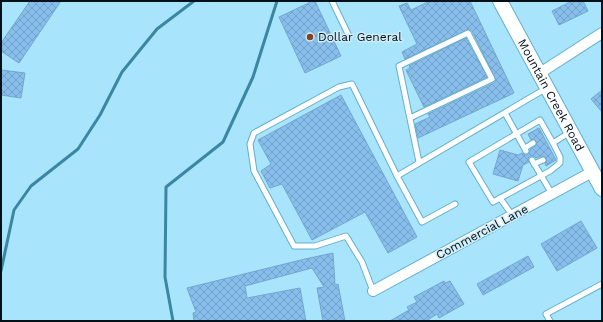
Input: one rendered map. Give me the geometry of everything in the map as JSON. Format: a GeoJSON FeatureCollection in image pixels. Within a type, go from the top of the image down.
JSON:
{"type":"FeatureCollection","features":[{"type":"Feature","properties":{"kind":"main road","name":"Mountain Creek Road"},"geometry":{"type":"LineString","coordinates":[[500,1],[602,189]]}},
{"type":"Feature","properties":{"kind":"street"},"geometry":{"type":"LineString","coordinates":[[540,73],[602,33]]}},
{"type":"Feature","properties":{"kind":"street","name":"Commercial Lane"},"geometry":{"type":"LineString","coordinates":[[372,291],[592,172]]}},
{"type":"Feature","properties":{"kind":"lane"},"geometry":{"type":"LineString","coordinates":[[332,1],[349,36]]}},
{"type":"Feature","properties":{"kind":"lane"},"geometry":{"type":"LineString","coordinates":[[410,118],[492,79],[468,33],[399,66],[419,162]]}},
{"type":"Feature","properties":{"kind":"lane"},"geometry":{"type":"LineString","coordinates":[[372,291],[362,262],[346,236],[315,246],[294,246],[254,171],[250,144],[254,133],[339,87],[352,84],[397,176],[422,222],[455,204]]}},
{"type":"Feature","properties":{"kind":"lane"},"geometry":{"type":"LineString","coordinates":[[397,176],[548,87]]}},
{"type":"Feature","properties":{"kind":"lane"},"geometry":{"type":"LineString","coordinates":[[505,113],[526,149],[533,143]]}},
{"type":"Feature","properties":{"kind":"lane"},"geometry":{"type":"LineString","coordinates":[[540,120],[546,136],[553,142],[555,152],[560,157],[560,163],[550,171],[493,202],[469,162],[516,134],[540,120]]}},
{"type":"Feature","properties":{"kind":"lane"},"geometry":{"type":"LineString","coordinates":[[553,142],[571,132]]}},
{"type":"Feature","properties":{"kind":"lane"},"geometry":{"type":"LineString","coordinates":[[543,160],[533,162],[552,194]]}},
{"type":"Feature","properties":{"kind":"lane"},"geometry":{"type":"LineString","coordinates":[[500,198],[512,216]]}},
{"type":"Feature","properties":{"kind":"lane"},"geometry":{"type":"LineString","coordinates":[[550,321],[546,314],[602,284]]}},
{"type":"Feature","properties":{"kind":"building"},"geometry":{"type":"Polygon","coordinates":[[[30,1],[61,1],[19,63],[1,51],[1,43],[30,1]]]}},
{"type":"Feature","properties":{"kind":"building","name":"Dollar General"},"geometry":{"type":"Polygon","coordinates":[[[315,1],[341,56],[305,73],[279,17],[315,1]]]}},
{"type":"Feature","properties":{"kind":"building"},"geometry":{"type":"Polygon","coordinates":[[[430,1],[470,1],[514,93],[418,138],[415,124],[430,117],[428,114],[494,83],[496,80],[472,31],[469,29],[405,59],[402,52],[417,44],[399,6],[407,3],[411,10],[430,1]]]}},
{"type":"Feature","properties":{"kind":"building"},"geometry":{"type":"Polygon","coordinates":[[[572,1],[583,1],[588,11],[559,25],[552,11],[572,1]]]}},
{"type":"Feature","properties":{"kind":"building"},"geometry":{"type":"Polygon","coordinates":[[[466,38],[487,77],[424,107],[406,70],[410,68],[409,66],[466,38]]]}},
{"type":"Feature","properties":{"kind":"building"},"geometry":{"type":"Polygon","coordinates":[[[1,70],[25,73],[21,98],[1,95],[1,70]]]}},
{"type":"Feature","properties":{"kind":"building"},"geometry":{"type":"Polygon","coordinates":[[[602,90],[602,112],[591,99],[602,90]]]}},
{"type":"Feature","properties":{"kind":"building"},"geometry":{"type":"Polygon","coordinates":[[[341,95],[417,237],[388,253],[365,212],[312,240],[282,184],[270,188],[261,171],[271,164],[258,140],[341,95]]]}},
{"type":"Feature","properties":{"kind":"building"},"geometry":{"type":"Polygon","coordinates":[[[539,128],[556,160],[546,166],[545,163],[547,160],[545,157],[541,156],[536,158],[534,156],[530,156],[528,158],[529,162],[523,165],[518,181],[493,174],[500,150],[518,155],[522,153],[526,155],[528,154],[537,143],[535,140],[531,140],[528,134],[539,128]]]}},
{"type":"Feature","properties":{"kind":"building"},"geometry":{"type":"Polygon","coordinates":[[[581,221],[597,248],[557,271],[541,244],[581,221]]]}},
{"type":"Feature","properties":{"kind":"building"},"geometry":{"type":"Polygon","coordinates":[[[333,253],[335,285],[338,284],[345,321],[323,321],[317,288],[324,287],[312,268],[245,286],[247,298],[300,288],[306,321],[194,321],[193,313],[196,312],[187,288],[333,253]]]}},
{"type":"Feature","properties":{"kind":"building"},"geometry":{"type":"Polygon","coordinates":[[[528,256],[534,267],[483,295],[477,284],[528,256]]]}},
{"type":"Feature","properties":{"kind":"building"},"geometry":{"type":"Polygon","coordinates":[[[444,281],[445,283],[450,281],[464,304],[439,318],[437,314],[426,321],[390,321],[409,310],[407,307],[417,302],[414,297],[444,281]]]}},
{"type":"Feature","properties":{"kind":"waterway"},"geometry":{"type":"LineString","coordinates":[[1,271],[14,210],[31,186],[78,149],[100,115],[122,72],[157,29],[194,1]]}},
{"type":"Feature","properties":{"kind":"waterway"},"geometry":{"type":"LineString","coordinates":[[173,321],[165,277],[166,187],[223,142],[253,77],[277,1]]}},
{"type":"Feature","properties":{"kind":"place","name":"Dollar General"},"geometry":{"type":"Point","coordinates":[310,37]}}]}
